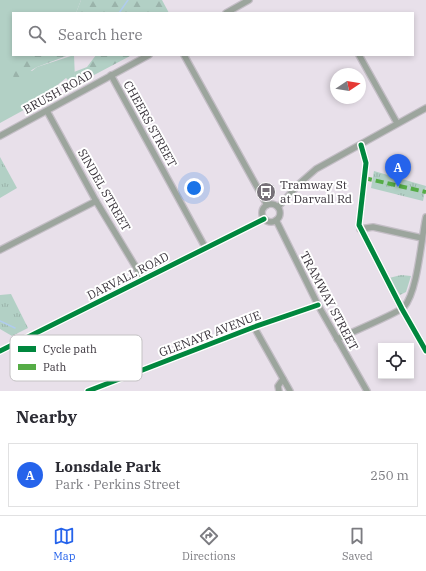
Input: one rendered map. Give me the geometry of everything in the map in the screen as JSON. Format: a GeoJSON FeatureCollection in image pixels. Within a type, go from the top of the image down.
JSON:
{"type":"FeatureCollection","features":[{"type":"Feature","properties":{"kind":"street"},"geometry":{"type":"LineString","coordinates":[[228,12],[249,0]]}},
{"type":"Feature","properties":{"kind":"street","name":"BRUSH ROAD"},"geometry":{"type":"LineString","coordinates":[[0,136],[147,56]]}},
{"type":"Feature","properties":{"kind":"street"},"geometry":{"type":"LineString","coordinates":[[185,56],[267,204]]}},
{"type":"Feature","properties":{"kind":"street"},"geometry":{"type":"LineString","coordinates":[[360,56],[397,123]]}},
{"type":"Feature","properties":{"kind":"street","name":"CHEERS STREET"},"geometry":{"type":"LineString","coordinates":[[111,75],[205,248]]}},
{"type":"Feature","properties":{"kind":"street"},"geometry":{"type":"LineString","coordinates":[[278,207],[300,183],[316,169],[426,108]]}},
{"type":"Feature","properties":{"kind":"street","name":"SINDEL STREET"},"geometry":{"type":"LineString","coordinates":[[47,110],[96,201],[143,279]]}},
{"type":"Feature","properties":{"kind":"street"},"geometry":{"type":"LineString","coordinates":[[361,144],[366,163],[359,225],[360,229],[426,351]]}},
{"type":"Feature","properties":{"kind":"street"},"geometry":{"type":"LineString","coordinates":[[0,250],[96,201]]}},
{"type":"Feature","properties":{"kind":"street"},"geometry":{"type":"LineString","coordinates":[[267,204],[273,204],[278,207],[280,213],[276,220],[271,222],[264,218],[262,211],[267,204]]}},
{"type":"Feature","properties":{"kind":"street"},"geometry":{"type":"LineString","coordinates":[[337,339],[404,308],[411,294],[417,272],[423,247],[422,238],[425,230],[426,217]]}},
{"type":"Feature","properties":{"kind":"street","name":"DARVALL ROAD"},"geometry":{"type":"LineString","coordinates":[[32,335],[264,218]]}},
{"type":"Feature","properties":{"kind":"street","name":"TRAMWAY STREET"},"geometry":{"type":"LineString","coordinates":[[276,220],[318,305],[367,391]]}},
{"type":"Feature","properties":{"kind":"street"},"geometry":{"type":"LineString","coordinates":[[360,229],[373,227],[422,238]]}},
{"type":"Feature","properties":{"kind":"street","name":"GLENAYR AVENUE"},"geometry":{"type":"LineString","coordinates":[[142,373],[254,327],[318,305]]}},
{"type":"Feature","properties":{"kind":"street"},"geometry":{"type":"LineString","coordinates":[[254,327],[290,391]]}},
{"type":"Feature","properties":{"kind":"street","name":"DARVALL ROAD"},"geometry":{"type":"LineString","coordinates":[[0,351],[10,346]]}},
{"type":"Feature","properties":{"kind":"street"},"geometry":{"type":"LineString","coordinates":[[280,391],[278,386],[283,379]]}},
{"type":"Feature","properties":{"kind":"street","name":"GLENAYR AVENUE"},"geometry":{"type":"LineString","coordinates":[[88,391],[102,389],[122,381]]}},
{"type":"Feature","properties":{"kind":"green space"},"geometry":{"type":"Polygon","coordinates":[[[0,0],[81,0],[76,12],[12,12],[12,56],[34,56],[22,64],[32,71],[37,67],[74,56],[75,79],[70,82],[66,78],[33,105],[0,123],[0,0]]]}},
{"type":"Feature","properties":{"kind":"green space"},"geometry":{"type":"Polygon","coordinates":[[[81,0],[162,0],[168,12],[76,12],[81,0]]]}},
{"type":"Feature","properties":{"kind":"green space"},"geometry":{"type":"Polygon","coordinates":[[[34,56],[66,56],[37,67],[14,80],[14,72],[20,64],[34,56]]]}},
{"type":"Feature","properties":{"kind":"green space"},"geometry":{"type":"Polygon","coordinates":[[[95,56],[130,56],[77,84],[74,72],[87,67],[95,56]]]}},
{"type":"Feature","properties":{"kind":"green space"},"geometry":{"type":"Polygon","coordinates":[[[0,157],[17,188],[0,198],[0,157]]]}},
{"type":"Feature","properties":{"kind":"green space"},"geometry":{"type":"Polygon","coordinates":[[[374,171],[426,186],[423,201],[371,188],[374,171]]]}},
{"type":"Feature","properties":{"kind":"green space"},"geometry":{"type":"Polygon","coordinates":[[[401,275],[411,276],[406,292],[400,295],[389,278],[401,275]]]}},
{"type":"Feature","properties":{"kind":"green space"},"geometry":{"type":"Polygon","coordinates":[[[11,294],[28,328],[14,335],[10,335],[0,329],[0,295],[11,294]]]}},
{"type":"Feature","properties":{"kind":"waterway"},"geometry":{"type":"LineString","coordinates":[[120,12],[128,0]]}},
{"type":"Feature","properties":{"kind":"waterway"},"geometry":{"type":"LineString","coordinates":[[0,321],[15,328]]}},
{"type":"Feature","properties":{"kind":"marked path"},"geometry":{"type":"LineString","coordinates":[[364,178],[426,192]]}},
{"type":"Feature","properties":{"kind":"cycle path"},"geometry":{"type":"LineString","coordinates":[[361,145],[366,163],[359,225],[402,309],[426,351]]}},
{"type":"Feature","properties":{"kind":"cycle path"},"geometry":{"type":"LineString","coordinates":[[32,335],[264,219]]}},
{"type":"Feature","properties":{"kind":"cycle path"},"geometry":{"type":"LineString","coordinates":[[142,370],[254,327],[318,305]]}},
{"type":"Feature","properties":{"kind":"cycle path"},"geometry":{"type":"LineString","coordinates":[[0,351],[10,346]]}},
{"type":"Feature","properties":{"kind":"cycle path"},"geometry":{"type":"LineString","coordinates":[[88,391],[114,381]]}},
{"type":"Feature","properties":{"kind":"place","name":"Lonsdale Park"},"geometry":{"type":"Point","coordinates":[398,187]}},
{"type":"Feature","properties":{"kind":"place","name":"Tramway St at Darvall Rd"},"geometry":{"type":"Point","coordinates":[266,192]}}]}
